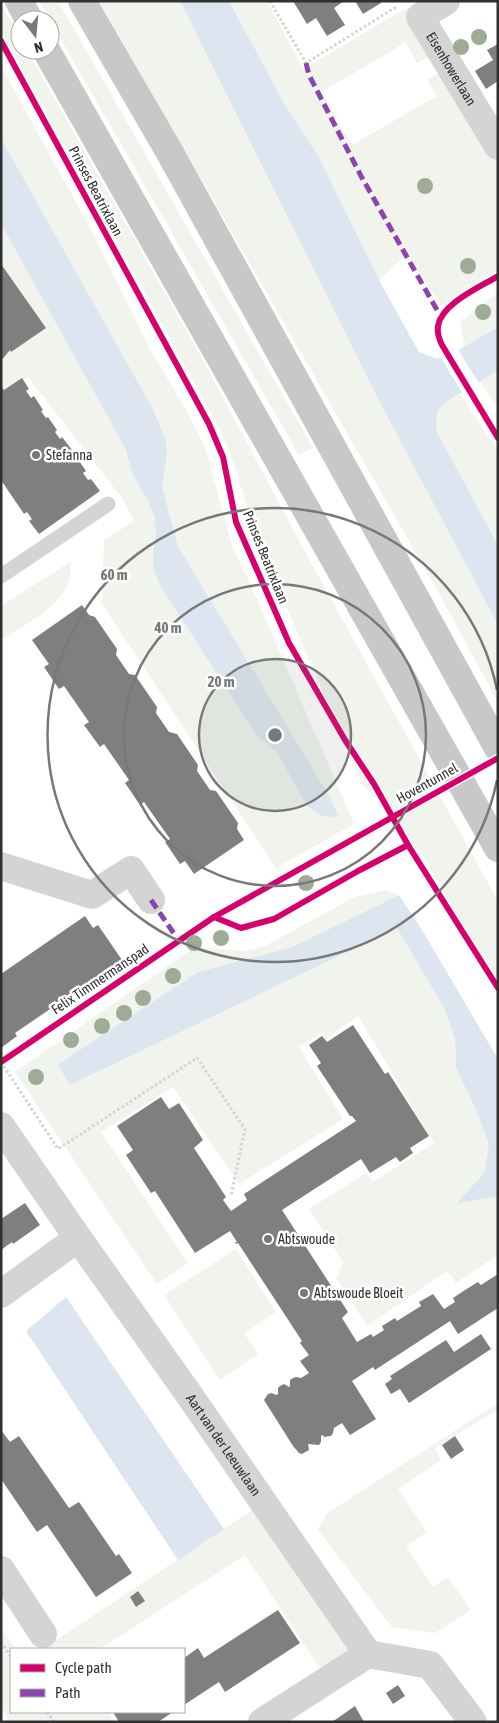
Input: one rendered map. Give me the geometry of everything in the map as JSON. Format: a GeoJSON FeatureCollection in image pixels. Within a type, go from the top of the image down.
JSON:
{"type":"FeatureCollection","features":[{"type":"Feature","properties":{"kind":"main road"},"geometry":{"type":"LineString","coordinates":[[82,1],[169,152],[498,748]]}},
{"type":"Feature","properties":{"kind":"main road","name":"Prinses Beatrixlaan"},"geometry":{"type":"LineString","coordinates":[[52,60],[498,848]]}},
{"type":"Feature","properties":{"kind":"street","name":"Eisenhowerlaan"},"geometry":{"type":"LineString","coordinates":[[446,1],[420,17],[498,146]]}},
{"type":"Feature","properties":{"kind":"street"},"geometry":{"type":"LineString","coordinates":[[1,866],[92,895],[131,870],[151,900]]}},
{"type":"Feature","properties":{"kind":"street","name":"Aart van der Leeuwlaan"},"geometry":{"type":"LineString","coordinates":[[1,1126],[368,1654]]}},
{"type":"Feature","properties":{"kind":"street"},"geometry":{"type":"LineString","coordinates":[[1,1294],[78,1238]]}},
{"type":"Feature","properties":{"kind":"street"},"geometry":{"type":"LineString","coordinates":[[1,1570],[43,1634]]}},
{"type":"Feature","properties":{"kind":"street"},"geometry":{"type":"LineString","coordinates":[[262,1722],[368,1654],[430,1664],[473,1722]]}},
{"type":"Feature","properties":{"kind":"lane"},"geometry":{"type":"LineString","coordinates":[[1,576],[108,504]]}},
{"type":"Feature","properties":{"kind":"path"},"geometry":{"type":"LineString","coordinates":[[270,1],[306,63],[398,6]]}},
{"type":"Feature","properties":{"kind":"path"},"geometry":{"type":"LineString","coordinates":[[10,1056],[1,1062],[58,1149],[197,1058],[244,1129],[231,1196]]}},
{"type":"Feature","properties":{"kind":"path"},"geometry":{"type":"LineString","coordinates":[[1,1642],[10,1656]]}},
{"type":"Feature","properties":{"kind":"shaded area"},"geometry":{"type":"Polygon","coordinates":[[[39,1],[58,1],[313,448],[299,455],[60,38],[60,10],[44,10],[39,1]]]}},
{"type":"Feature","properties":{"kind":"shaded area"},"geometry":{"type":"Polygon","coordinates":[[[99,1],[180,1],[378,399],[498,625],[498,702],[436,588],[99,1]]]}},
{"type":"Feature","properties":{"kind":"shaded area"},"geometry":{"type":"Polygon","coordinates":[[[180,1],[229,1],[284,103],[320,159],[379,280],[419,352],[437,359],[448,356],[498,327],[498,371],[446,402],[439,410],[436,423],[437,432],[498,545],[498,625],[378,399],[180,1]]]}},
{"type":"Feature","properties":{"kind":"shaded area"},"geometry":{"type":"Polygon","coordinates":[[[229,1],[267,1],[303,69],[408,7],[436,53],[417,63],[405,41],[397,48],[321,92],[352,145],[437,96],[427,80],[447,69],[498,153],[498,270],[441,306],[407,254],[379,280],[320,159],[284,103],[229,1]]]}},
{"type":"Feature","properties":{"kind":"shaded area"},"geometry":{"type":"Polygon","coordinates":[[[1,4],[10,20],[10,47],[1,31],[1,4]]]}},
{"type":"Feature","properties":{"kind":"shaded area"},"geometry":{"type":"Polygon","coordinates":[[[17,60],[33,60],[198,351],[309,559],[498,901],[498,987],[420,851],[406,841],[386,806],[363,785],[258,541],[231,455],[222,434],[17,60]]]}},
{"type":"Feature","properties":{"kind":"shaded area"},"geometry":{"type":"Polygon","coordinates":[[[1,66],[88,224],[150,349],[189,415],[206,450],[232,546],[250,583],[354,824],[276,868],[102,604],[104,540],[134,521],[122,498],[28,377],[1,394],[1,224],[125,448],[133,475],[154,516],[156,534],[153,555],[159,584],[257,736],[275,751],[307,805],[316,813],[326,817],[338,816],[331,799],[178,546],[162,486],[167,455],[166,440],[153,409],[1,138],[1,66]]]}},
{"type":"Feature","properties":{"kind":"shaded area"},"geometry":{"type":"Polygon","coordinates":[[[1,138],[153,409],[166,440],[167,455],[162,486],[178,546],[331,799],[338,816],[326,817],[316,813],[307,805],[275,751],[257,736],[159,584],[154,570],[153,555],[156,534],[154,516],[133,475],[125,448],[1,224],[1,138]]]}},
{"type":"Feature","properties":{"kind":"shaded area"},"geometry":{"type":"Polygon","coordinates":[[[498,292],[498,327],[464,347],[460,323],[498,292]]]}},
{"type":"Feature","properties":{"kind":"shaded area"},"geometry":{"type":"Polygon","coordinates":[[[498,371],[498,408],[480,381],[498,371]]]}},
{"type":"Feature","properties":{"kind":"shaded area"},"geometry":{"type":"Polygon","coordinates":[[[460,394],[498,451],[498,545],[437,432],[436,425],[440,408],[460,394]]]}},
{"type":"Feature","properties":{"kind":"shaded area"},"geometry":{"type":"Polygon","coordinates":[[[70,562],[70,575],[66,587],[59,598],[37,618],[1,640],[1,606],[70,562]]]}},
{"type":"Feature","properties":{"kind":"shaded area"},"geometry":{"type":"Polygon","coordinates":[[[386,890],[399,895],[292,947],[198,972],[57,1066],[70,1085],[397,927],[444,1008],[455,1039],[456,1068],[477,1112],[489,1145],[484,1173],[457,1204],[498,1196],[498,1255],[456,1283],[447,1271],[367,1326],[337,1279],[343,1262],[309,1209],[366,1173],[373,1182],[434,1143],[358,1016],[326,1039],[322,1032],[299,1047],[343,1119],[239,1184],[173,1087],[101,1132],[188,1263],[157,1284],[15,1072],[195,947],[245,951],[265,946],[355,897],[386,890]]]}},
{"type":"Feature","properties":{"kind":"shaded area"},"geometry":{"type":"Polygon","coordinates":[[[399,895],[422,930],[498,1059],[498,1196],[456,1204],[484,1173],[489,1145],[477,1112],[456,1068],[455,1039],[444,1008],[397,928],[70,1085],[57,1065],[198,972],[292,947],[399,895]]]}},
{"type":"Feature","properties":{"kind":"shaded area"},"geometry":{"type":"Polygon","coordinates":[[[236,1249],[276,1312],[244,1333],[258,1354],[220,1380],[164,1295],[236,1249]]]}},
{"type":"Feature","properties":{"kind":"shaded area"},"geometry":{"type":"Polygon","coordinates":[[[66,1297],[224,1529],[178,1560],[26,1331],[66,1297]]]}},
{"type":"Feature","properties":{"kind":"shaded area"},"geometry":{"type":"Polygon","coordinates":[[[498,1403],[498,1410],[435,1448],[441,1460],[398,1489],[427,1532],[406,1546],[433,1587],[448,1577],[471,1610],[435,1633],[392,1627],[318,1530],[326,1514],[498,1403]]]}},
{"type":"Feature","properties":{"kind":"shaded area"},"geometry":{"type":"Polygon","coordinates":[[[257,1507],[358,1646],[321,1670],[245,1555],[102,1648],[39,1648],[61,1637],[257,1507]]]}},
{"type":"Feature","properties":{"kind":"shaded area"},"geometry":{"type":"Polygon","coordinates":[[[1,1628],[14,1648],[10,1648],[10,1713],[110,1713],[115,1722],[4,1722],[8,1719],[1,1707],[1,1628]]]}},
{"type":"Feature","properties":{"kind":"pier"},"geometry":{"type":"Polygon","coordinates":[[[457,348],[480,385],[463,394],[440,356],[457,348]]]}},
{"type":"Feature","properties":{"kind":"building"},"geometry":{"type":"Polygon","coordinates":[[[293,1],[344,1],[334,8],[345,25],[327,36],[316,18],[307,24],[293,1]]]}},
{"type":"Feature","properties":{"kind":"building"},"geometry":{"type":"Polygon","coordinates":[[[355,1],[380,1],[381,3],[363,14],[355,1]]]}},
{"type":"Feature","properties":{"kind":"building"},"geometry":{"type":"Polygon","coordinates":[[[498,44],[498,81],[486,89],[475,71],[493,60],[487,50],[498,44]]]}},
{"type":"Feature","properties":{"kind":"building"},"geometry":{"type":"Polygon","coordinates":[[[1,264],[46,328],[11,352],[10,350],[1,361],[1,264]]]}},
{"type":"Feature","properties":{"kind":"building","name":"Stefanna"},"geometry":{"type":"Polygon","coordinates":[[[22,378],[29,389],[26,391],[31,398],[34,396],[43,410],[41,411],[57,430],[55,432],[60,439],[62,437],[72,450],[69,453],[74,460],[77,458],[86,471],[83,473],[88,480],[91,479],[100,491],[39,534],[29,521],[32,519],[27,512],[24,514],[1,480],[1,387],[4,390],[22,378]]]}},
{"type":"Feature","properties":{"kind":"building"},"geometry":{"type":"Polygon","coordinates":[[[82,605],[89,615],[95,617],[117,649],[116,655],[129,674],[135,675],[157,707],[156,713],[169,732],[177,734],[198,765],[197,771],[210,790],[216,791],[238,823],[237,829],[244,840],[194,874],[185,861],[180,864],[165,842],[170,839],[144,802],[140,805],[125,783],[129,780],[104,744],[100,747],[84,725],[89,722],[64,686],[59,689],[44,667],[49,664],[32,640],[82,605]]]}},
{"type":"Feature","properties":{"kind":"building"},"geometry":{"type":"Polygon","coordinates":[[[85,916],[93,928],[98,925],[122,960],[15,1033],[17,1036],[1,1048],[1,974],[85,916]]]}},
{"type":"Feature","properties":{"kind":"building","name":"Abtswoude"},"geometry":{"type":"Polygon","coordinates":[[[353,1025],[385,1074],[388,1072],[429,1136],[410,1148],[413,1153],[400,1162],[396,1157],[370,1173],[361,1159],[282,1210],[348,1312],[342,1318],[357,1342],[371,1334],[373,1337],[384,1330],[382,1326],[395,1318],[397,1321],[421,1306],[419,1302],[433,1294],[444,1309],[455,1302],[453,1298],[465,1290],[478,1282],[481,1285],[498,1274],[498,1308],[458,1334],[450,1321],[375,1370],[373,1367],[352,1381],[376,1419],[350,1435],[342,1423],[334,1428],[331,1436],[321,1436],[319,1445],[308,1444],[309,1450],[302,1454],[293,1446],[264,1400],[268,1394],[278,1394],[280,1386],[284,1384],[289,1387],[290,1380],[293,1378],[301,1378],[309,1373],[300,1361],[309,1355],[300,1343],[302,1341],[238,1243],[236,1244],[235,1242],[237,1242],[230,1231],[195,1253],[155,1191],[151,1193],[126,1155],[133,1150],[117,1126],[161,1097],[169,1109],[179,1103],[203,1140],[194,1148],[226,1197],[223,1200],[231,1211],[247,1200],[244,1194],[356,1121],[350,1116],[317,1066],[321,1063],[309,1045],[322,1036],[327,1042],[353,1025]]]}},
{"type":"Feature","properties":{"kind":"building"},"geometry":{"type":"Polygon","coordinates":[[[25,1203],[40,1225],[1,1250],[1,1219],[25,1203]]]}},
{"type":"Feature","properties":{"kind":"building"},"geometry":{"type":"Polygon","coordinates":[[[481,1334],[491,1349],[409,1403],[400,1389],[391,1394],[385,1384],[392,1379],[390,1376],[446,1340],[454,1352],[481,1334]]]}},
{"type":"Feature","properties":{"kind":"building"},"geometry":{"type":"Polygon","coordinates":[[[1,1430],[10,1442],[19,1436],[69,1508],[79,1502],[116,1556],[119,1554],[132,1573],[96,1597],[47,1525],[37,1532],[1,1479],[1,1430]]]}},
{"type":"Feature","properties":{"kind":"building"},"geometry":{"type":"Polygon","coordinates":[[[455,1436],[464,1450],[451,1459],[442,1445],[455,1436]]]}},
{"type":"Feature","properties":{"kind":"building"},"geometry":{"type":"Polygon","coordinates":[[[138,1591],[145,1601],[136,1607],[130,1597],[138,1591]]]}},
{"type":"Feature","properties":{"kind":"building"},"geometry":{"type":"Polygon","coordinates":[[[278,1610],[300,1643],[225,1692],[219,1682],[185,1704],[185,1657],[198,1648],[204,1658],[278,1610]]]}},
{"type":"Feature","properties":{"kind":"building"},"geometry":{"type":"Polygon","coordinates":[[[398,1685],[405,1696],[393,1704],[386,1693],[398,1685]]]}},
{"type":"Feature","properties":{"kind":"building"},"geometry":{"type":"Polygon","coordinates":[[[355,1706],[364,1722],[332,1722],[355,1706]]]}},
{"type":"Feature","properties":{"kind":"building"},"geometry":{"type":"Polygon","coordinates":[[[114,1713],[172,1713],[158,1722],[119,1722],[114,1713]]]}},
{"type":"Feature","properties":{"kind":"marked path"},"geometry":{"type":"LineString","coordinates":[[306,63],[309,75],[361,176],[441,317]]}},
{"type":"Feature","properties":{"kind":"marked path"},"geometry":{"type":"LineString","coordinates":[[151,900],[179,941]]}},
{"type":"Feature","properties":{"kind":"cycle path"},"geometry":{"type":"LineString","coordinates":[[1,41],[209,424],[223,457],[236,522],[289,643],[345,740],[374,784],[408,845],[498,988]]}},
{"type":"Feature","properties":{"kind":"cycle path"},"geometry":{"type":"LineString","coordinates":[[498,276],[454,303],[446,310],[438,326],[438,336],[442,345],[498,438]]}},
{"type":"Feature","properties":{"kind":"cycle path","name":"Hoventunnel"},"geometry":{"type":"LineString","coordinates":[[1,1062],[214,917],[498,758]]}},
{"type":"Feature","properties":{"kind":"cycle path"},"geometry":{"type":"LineString","coordinates":[[214,917],[241,928],[274,919],[408,845]]}},
{"type":"Feature","properties":{"kind":"place","name":"Stefanna"},"geometry":{"type":"Point","coordinates":[36,455]}},
{"type":"Feature","properties":{"kind":"place","name":"Abtswoude"},"geometry":{"type":"Point","coordinates":[268,1239]}},
{"type":"Feature","properties":{"kind":"place","name":"Abtswoude Bloeit"},"geometry":{"type":"Point","coordinates":[304,1293]}}]}
